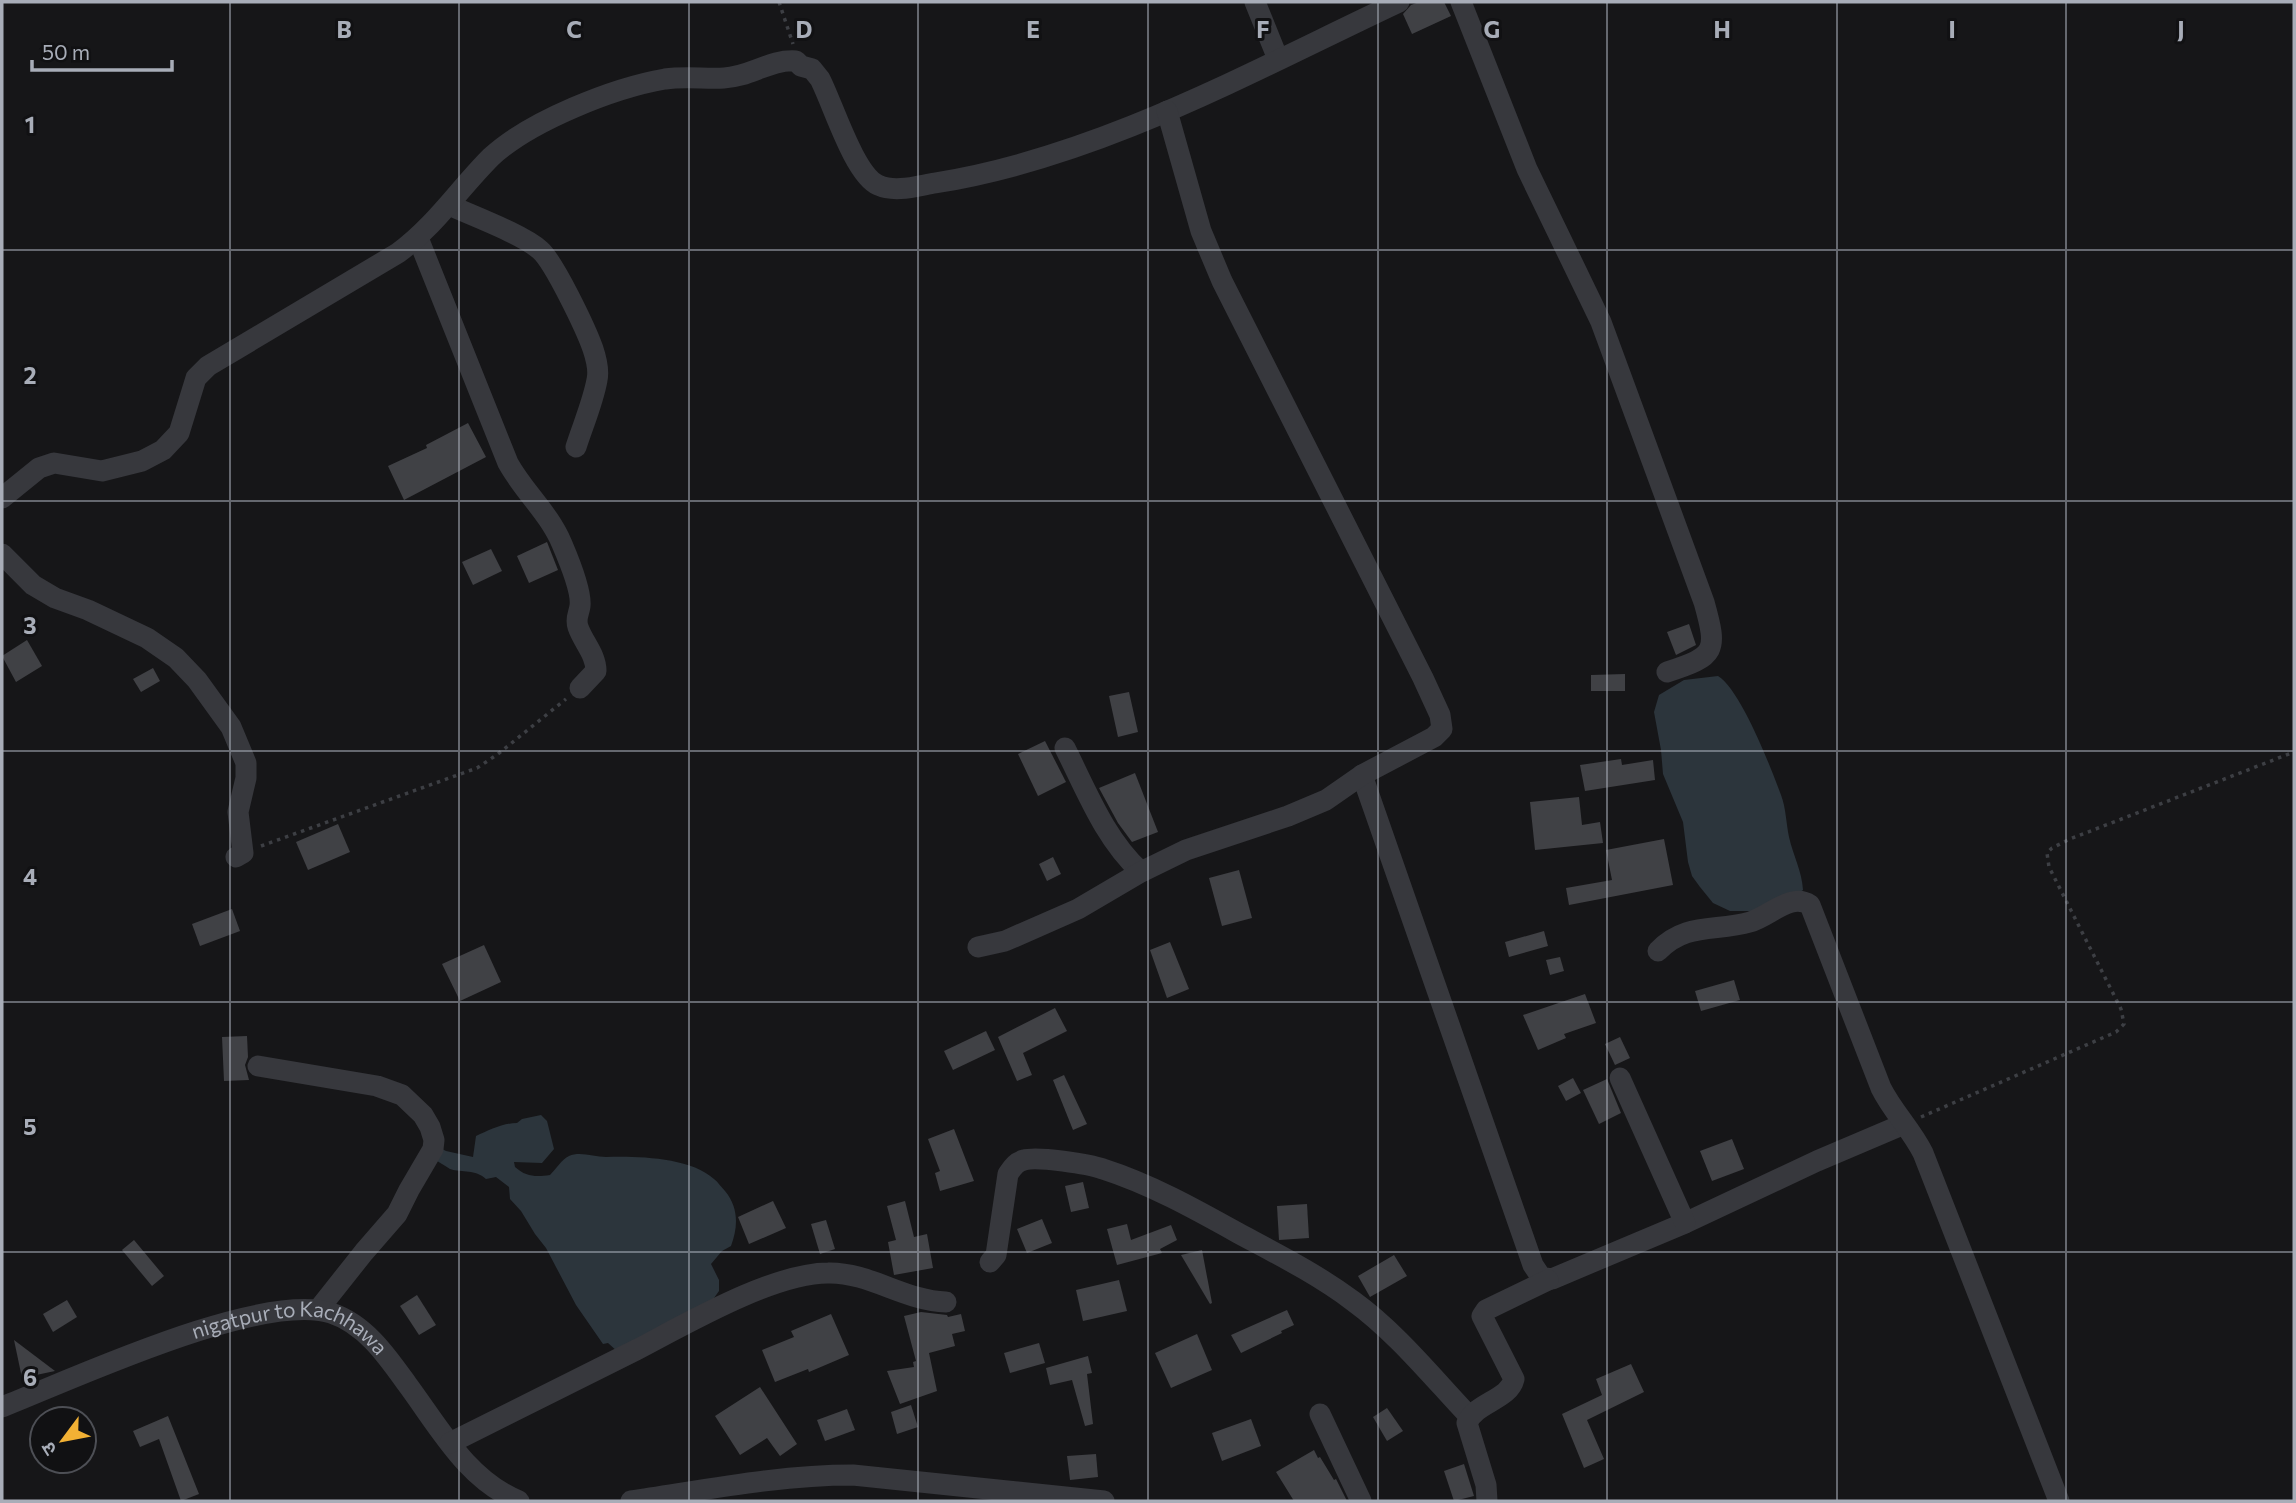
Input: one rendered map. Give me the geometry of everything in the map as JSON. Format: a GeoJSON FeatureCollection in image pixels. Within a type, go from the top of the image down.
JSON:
{"type":"FeatureCollection","features":[{"type":"Feature","properties":{"kind":"street"},"geometry":{"type":"LineString","coordinates":[[1255,2],[1278,59]]}},
{"type":"Feature","properties":{"kind":"street"},"geometry":{"type":"LineString","coordinates":[[2,498],[39,467],[54,463],[102,471],[142,461],[163,450],[179,433],[196,378],[208,366],[398,253],[418,238],[491,158],[513,140],[535,125],[596,100],[664,79],[737,77],[787,60],[796,61],[812,69],[820,79],[862,172],[877,185],[901,189],[993,172],[1099,138],[1167,111],[1399,2]]}},
{"type":"Feature","properties":{"kind":"street"},"geometry":{"type":"LineString","coordinates":[[1461,2],[1527,169],[1601,322],[1704,601],[1713,638],[1708,654],[1667,672]]}},
{"type":"Feature","properties":{"kind":"street"},"geometry":{"type":"LineString","coordinates":[[978,947],[1004,941],[1078,909],[1186,850],[1326,800],[1362,775],[1439,734],[1442,729],[1443,722],[1423,678],[1222,281],[1200,231],[1167,111]]}},
{"type":"Feature","properties":{"kind":"street"},"geometry":{"type":"LineString","coordinates":[[449,205],[527,241],[540,250],[555,272],[594,350],[596,364],[597,379],[576,447]]}},
{"type":"Feature","properties":{"kind":"street"},"geometry":{"type":"LineString","coordinates":[[418,238],[508,463],[517,479],[547,516],[562,544],[578,595],[580,607],[576,614],[577,624],[596,662],[596,671],[580,688]]}},
{"type":"Feature","properties":{"kind":"street"},"geometry":{"type":"LineString","coordinates":[[2,554],[33,585],[55,598],[88,610],[147,638],[176,658],[197,680],[230,727],[246,763],[246,778],[238,812],[239,855]]}},
{"type":"Feature","properties":{"kind":"street"},"geometry":{"type":"LineString","coordinates":[[1065,748],[1104,826],[1126,858],[1142,872]]}},
{"type":"Feature","properties":{"kind":"street"},"geometry":{"type":"LineString","coordinates":[[1362,775],[1533,1265],[1538,1275],[1548,1280]]}},
{"type":"Feature","properties":{"kind":"street"},"geometry":{"type":"LineString","coordinates":[[1658,951],[1676,936],[1697,929],[1748,923],[1792,901],[1800,900],[1810,905],[1881,1088],[1890,1106],[1916,1139],[1928,1165],[2059,1501]]}},
{"type":"Feature","properties":{"kind":"street"},"geometry":{"type":"LineString","coordinates":[[258,1066],[377,1086],[402,1095],[423,1115],[434,1140],[433,1149],[397,1214],[318,1310]]}},
{"type":"Feature","properties":{"kind":"street"},"geometry":{"type":"LineString","coordinates":[[1620,1078],[1685,1223]]}},
{"type":"Feature","properties":{"kind":"street"},"geometry":{"type":"LineString","coordinates":[[1487,1501],[1486,1485],[1468,1428],[1470,1417],[1511,1388],[1514,1379],[1484,1323],[1483,1313],[1548,1280],[1685,1223],[1817,1161],[1904,1124]]}},
{"type":"Feature","properties":{"kind":"street"},"geometry":{"type":"LineString","coordinates":[[990,1262],[996,1255],[999,1244],[1009,1174],[1013,1166],[1033,1158],[1100,1168],[1139,1183],[1207,1216],[1299,1266],[1353,1301],[1390,1333],[1470,1417]]}},
{"type":"Feature","properties":{"kind":"street"},"geometry":{"type":"LineString","coordinates":[[450,1443],[707,1314],[760,1290],[807,1274],[830,1272],[859,1277],[928,1301],[946,1302]]}},
{"type":"Feature","properties":{"kind":"street","name":"nigatpur to Kachhawa"},"geometry":{"type":"LineString","coordinates":[[2,1407],[157,1345],[238,1319],[275,1311],[318,1310],[332,1313],[359,1327],[388,1356],[450,1443],[485,1483],[519,1501]]}},
{"type":"Feature","properties":{"kind":"street"},"geometry":{"type":"LineString","coordinates":[[1320,1415],[1360,1501]]}},
{"type":"Feature","properties":{"kind":"street"},"geometry":{"type":"LineString","coordinates":[[631,1501],[816,1475],[853,1475],[1104,1501]]}},
{"type":"Feature","properties":{"kind":"path"},"geometry":{"type":"LineString","coordinates":[[779,2],[801,65]]}},
{"type":"Feature","properties":{"kind":"path"},"geometry":{"type":"LineString","coordinates":[[239,855],[477,768],[580,688]]}},
{"type":"Feature","properties":{"kind":"path"},"geometry":{"type":"LineString","coordinates":[[1904,1124],[2116,1032],[2124,1024],[2121,1009],[2049,867],[2048,853],[2052,848],[2294,752]]}},
{"type":"Feature","properties":{"kind":"shaded area"},"geometry":{"type":"Polygon","coordinates":[[[1718,676],[1736,697],[1770,767],[1783,800],[1789,837],[1802,883],[1803,890],[1795,896],[1755,911],[1730,911],[1713,903],[1692,876],[1683,822],[1663,774],[1654,712],[1659,695],[1684,680],[1718,676]]]}},
{"type":"Feature","properties":{"kind":"shaded area"},"geometry":{"type":"Polygon","coordinates":[[[541,1115],[547,1121],[554,1149],[542,1163],[514,1162],[515,1167],[527,1174],[550,1175],[566,1157],[582,1154],[677,1162],[704,1172],[718,1183],[733,1204],[736,1225],[731,1246],[722,1251],[711,1264],[719,1280],[719,1291],[709,1305],[618,1352],[608,1343],[603,1344],[576,1305],[546,1248],[510,1199],[509,1187],[496,1177],[486,1179],[473,1172],[450,1169],[434,1159],[438,1147],[473,1157],[476,1136],[541,1115]]]}},
{"type":"Feature","properties":{"kind":"building"},"geometry":{"type":"Polygon","coordinates":[[[1419,2],[1444,2],[1451,16],[1412,34],[1403,14],[1411,5],[1419,2]]]}},
{"type":"Feature","properties":{"kind":"building"},"geometry":{"type":"Polygon","coordinates":[[[468,423],[486,457],[404,500],[388,466],[427,448],[426,445],[468,423]]]}},
{"type":"Feature","properties":{"kind":"building"},"geometry":{"type":"Polygon","coordinates":[[[547,542],[558,570],[529,583],[517,556],[547,542]]]}},
{"type":"Feature","properties":{"kind":"building"},"geometry":{"type":"Polygon","coordinates":[[[491,549],[502,571],[473,585],[462,562],[491,549]]]}},
{"type":"Feature","properties":{"kind":"building"},"geometry":{"type":"Polygon","coordinates":[[[1689,624],[1696,645],[1676,655],[1667,632],[1689,624]]]}},
{"type":"Feature","properties":{"kind":"building"},"geometry":{"type":"Polygon","coordinates":[[[27,640],[42,666],[16,682],[2,656],[27,640]]]}},
{"type":"Feature","properties":{"kind":"building"},"geometry":{"type":"Polygon","coordinates":[[[153,668],[160,681],[141,692],[133,679],[153,668]]]}},
{"type":"Feature","properties":{"kind":"building"},"geometry":{"type":"Polygon","coordinates":[[[1625,674],[1625,691],[1591,691],[1591,675],[1625,674]]]}},
{"type":"Feature","properties":{"kind":"building"},"geometry":{"type":"Polygon","coordinates":[[[1129,692],[1138,732],[1118,737],[1109,696],[1129,692]]]}},
{"type":"Feature","properties":{"kind":"building"},"geometry":{"type":"Polygon","coordinates":[[[1045,741],[1066,782],[1038,796],[1018,754],[1045,741]]]}},
{"type":"Feature","properties":{"kind":"building"},"geometry":{"type":"Polygon","coordinates":[[[1621,759],[1622,765],[1653,760],[1655,780],[1585,791],[1580,765],[1621,759]]]}},
{"type":"Feature","properties":{"kind":"building"},"geometry":{"type":"Polygon","coordinates":[[[1135,773],[1158,832],[1132,842],[1099,788],[1135,773]]]}},
{"type":"Feature","properties":{"kind":"building"},"geometry":{"type":"Polygon","coordinates":[[[1579,797],[1582,825],[1600,822],[1603,843],[1535,850],[1530,802],[1579,797]]]}},
{"type":"Feature","properties":{"kind":"building"},"geometry":{"type":"Polygon","coordinates":[[[338,824],[350,852],[308,870],[296,842],[338,824]]]}},
{"type":"Feature","properties":{"kind":"building"},"geometry":{"type":"Polygon","coordinates":[[[1664,839],[1673,885],[1569,905],[1566,888],[1612,880],[1606,850],[1664,839]]]}},
{"type":"Feature","properties":{"kind":"building"},"geometry":{"type":"Polygon","coordinates":[[[1053,857],[1061,874],[1047,881],[1039,864],[1053,857]]]}},
{"type":"Feature","properties":{"kind":"building"},"geometry":{"type":"Polygon","coordinates":[[[1239,870],[1252,918],[1222,926],[1209,878],[1239,870]]]}},
{"type":"Feature","properties":{"kind":"building"},"geometry":{"type":"Polygon","coordinates":[[[232,909],[240,931],[200,946],[192,924],[232,909]]]}},
{"type":"Feature","properties":{"kind":"building"},"geometry":{"type":"Polygon","coordinates":[[[1544,931],[1548,946],[1509,957],[1505,942],[1544,931]]]}},
{"type":"Feature","properties":{"kind":"building"},"geometry":{"type":"Polygon","coordinates":[[[1170,942],[1189,989],[1167,998],[1150,950],[1170,942]]]}},
{"type":"Feature","properties":{"kind":"building"},"geometry":{"type":"Polygon","coordinates":[[[484,945],[501,982],[460,1001],[442,964],[484,945]]]}},
{"type":"Feature","properties":{"kind":"building"},"geometry":{"type":"Polygon","coordinates":[[[1560,957],[1564,971],[1550,975],[1546,960],[1560,957]]]}},
{"type":"Feature","properties":{"kind":"building"},"geometry":{"type":"Polygon","coordinates":[[[1734,980],[1740,1000],[1701,1011],[1695,991],[1734,980]]]}},
{"type":"Feature","properties":{"kind":"building"},"geometry":{"type":"Polygon","coordinates":[[[1585,994],[1596,1023],[1564,1034],[1566,1038],[1538,1050],[1523,1015],[1585,994]]]}},
{"type":"Feature","properties":{"kind":"building"},"geometry":{"type":"Polygon","coordinates":[[[1055,1008],[1067,1031],[1023,1053],[1032,1075],[1017,1081],[998,1037],[1055,1008]]]}},
{"type":"Feature","properties":{"kind":"building"},"geometry":{"type":"Polygon","coordinates":[[[986,1031],[995,1050],[953,1070],[944,1051],[986,1031]]]}},
{"type":"Feature","properties":{"kind":"building"},"geometry":{"type":"Polygon","coordinates":[[[247,1036],[248,1057],[245,1065],[249,1080],[224,1081],[222,1037],[247,1036]]]}},
{"type":"Feature","properties":{"kind":"building"},"geometry":{"type":"Polygon","coordinates":[[[1620,1037],[1630,1058],[1615,1065],[1605,1044],[1620,1037]]]}},
{"type":"Feature","properties":{"kind":"building"},"geometry":{"type":"Polygon","coordinates":[[[1064,1075],[1087,1124],[1073,1130],[1053,1080],[1064,1075]]]}},
{"type":"Feature","properties":{"kind":"building"},"geometry":{"type":"Polygon","coordinates":[[[1573,1078],[1581,1093],[1566,1101],[1558,1086],[1573,1078]]]}},
{"type":"Feature","properties":{"kind":"building"},"geometry":{"type":"Polygon","coordinates":[[[1607,1079],[1621,1113],[1599,1124],[1583,1090],[1607,1079]]]}},
{"type":"Feature","properties":{"kind":"building"},"geometry":{"type":"Polygon","coordinates":[[[954,1129],[974,1181],[940,1191],[935,1173],[940,1171],[928,1139],[954,1129]]]}},
{"type":"Feature","properties":{"kind":"building"},"geometry":{"type":"Polygon","coordinates":[[[1732,1139],[1744,1169],[1712,1181],[1700,1151],[1732,1139]]]}},
{"type":"Feature","properties":{"kind":"building"},"geometry":{"type":"Polygon","coordinates":[[[1083,1182],[1089,1208],[1071,1212],[1065,1186],[1083,1182]]]}},
{"type":"Feature","properties":{"kind":"building"},"geometry":{"type":"Polygon","coordinates":[[[773,1201],[786,1228],[749,1244],[738,1217],[773,1201]]]}},
{"type":"Feature","properties":{"kind":"building"},"geometry":{"type":"Polygon","coordinates":[[[905,1201],[914,1237],[927,1234],[933,1268],[894,1275],[888,1242],[896,1240],[887,1206],[905,1201]]]}},
{"type":"Feature","properties":{"kind":"building"},"geometry":{"type":"Polygon","coordinates":[[[1307,1204],[1309,1238],[1279,1240],[1277,1206],[1307,1204]]]}},
{"type":"Feature","properties":{"kind":"building"},"geometry":{"type":"Polygon","coordinates":[[[1042,1219],[1052,1243],[1027,1253],[1017,1229],[1042,1219]]]}},
{"type":"Feature","properties":{"kind":"building"},"geometry":{"type":"Polygon","coordinates":[[[826,1220],[835,1249],[820,1254],[811,1224],[826,1220]]]}},
{"type":"Feature","properties":{"kind":"building"},"geometry":{"type":"Polygon","coordinates":[[[1127,1224],[1131,1240],[1171,1225],[1177,1240],[1160,1249],[1162,1253],[1117,1265],[1107,1229],[1127,1224]]]}},
{"type":"Feature","properties":{"kind":"building"},"geometry":{"type":"Polygon","coordinates":[[[134,1240],[164,1276],[152,1286],[122,1250],[134,1240]]]}},
{"type":"Feature","properties":{"kind":"building"},"geometry":{"type":"Polygon","coordinates":[[[1202,1250],[1212,1303],[1210,1304],[1181,1255],[1202,1250]]]}},
{"type":"Feature","properties":{"kind":"building"},"geometry":{"type":"Polygon","coordinates":[[[1394,1255],[1407,1276],[1370,1297],[1358,1276],[1394,1255]]]}},
{"type":"Feature","properties":{"kind":"building"},"geometry":{"type":"Polygon","coordinates":[[[1119,1280],[1127,1311],[1083,1321],[1076,1290],[1119,1280]]]}},
{"type":"Feature","properties":{"kind":"building"},"geometry":{"type":"Polygon","coordinates":[[[417,1295],[436,1325],[419,1335],[400,1306],[417,1295]]]}},
{"type":"Feature","properties":{"kind":"building"},"geometry":{"type":"Polygon","coordinates":[[[67,1300],[77,1317],[53,1332],[43,1314],[67,1300]]]}},
{"type":"Feature","properties":{"kind":"building"},"geometry":{"type":"Polygon","coordinates":[[[1287,1310],[1294,1325],[1241,1353],[1231,1335],[1287,1310]]]}},
{"type":"Feature","properties":{"kind":"building"},"geometry":{"type":"Polygon","coordinates":[[[921,1312],[948,1317],[961,1314],[965,1331],[952,1334],[955,1346],[929,1353],[937,1391],[900,1404],[887,1371],[914,1367],[913,1362],[916,1361],[904,1316],[921,1312]]]}},
{"type":"Feature","properties":{"kind":"building"},"geometry":{"type":"Polygon","coordinates":[[[831,1314],[849,1355],[809,1372],[808,1369],[775,1382],[762,1350],[794,1337],[791,1331],[831,1314]]]}},
{"type":"Feature","properties":{"kind":"building"},"geometry":{"type":"Polygon","coordinates":[[[1197,1334],[1212,1370],[1171,1388],[1155,1353],[1197,1334]]]}},
{"type":"Feature","properties":{"kind":"building"},"geometry":{"type":"Polygon","coordinates":[[[14,1340],[55,1371],[22,1378],[14,1340]]]}},
{"type":"Feature","properties":{"kind":"building"},"geometry":{"type":"Polygon","coordinates":[[[1039,1343],[1045,1363],[1010,1373],[1004,1353],[1039,1343]]]}},
{"type":"Feature","properties":{"kind":"building"},"geometry":{"type":"Polygon","coordinates":[[[1088,1356],[1092,1373],[1087,1374],[1093,1424],[1085,1426],[1072,1380],[1050,1385],[1046,1368],[1088,1356]]]}},
{"type":"Feature","properties":{"kind":"building"},"geometry":{"type":"Polygon","coordinates":[[[1631,1364],[1644,1392],[1587,1420],[1604,1459],[1584,1468],[1562,1414],[1602,1395],[1596,1379],[1631,1364]]]}},
{"type":"Feature","properties":{"kind":"building"},"geometry":{"type":"Polygon","coordinates":[[[760,1387],[797,1444],[780,1456],[767,1438],[740,1455],[715,1416],[760,1387]]]}},
{"type":"Feature","properties":{"kind":"building"},"geometry":{"type":"Polygon","coordinates":[[[911,1405],[918,1427],[897,1434],[891,1412],[911,1405]]]}},
{"type":"Feature","properties":{"kind":"building"},"geometry":{"type":"Polygon","coordinates":[[[1387,1408],[1403,1431],[1387,1441],[1373,1417],[1387,1408]]]}},
{"type":"Feature","properties":{"kind":"building"},"geometry":{"type":"Polygon","coordinates":[[[847,1409],[855,1430],[825,1441],[817,1420],[847,1409]]]}},
{"type":"Feature","properties":{"kind":"building"},"geometry":{"type":"Polygon","coordinates":[[[168,1416],[199,1494],[181,1501],[159,1439],[140,1447],[133,1431],[168,1416]]]}},
{"type":"Feature","properties":{"kind":"building"},"geometry":{"type":"Polygon","coordinates":[[[1251,1419],[1261,1446],[1222,1461],[1212,1433],[1251,1419]]]}},
{"type":"Feature","properties":{"kind":"building"},"geometry":{"type":"Polygon","coordinates":[[[1314,1450],[1334,1480],[1336,1479],[1347,1501],[1294,1501],[1276,1472],[1314,1450]]]}},
{"type":"Feature","properties":{"kind":"building"},"geometry":{"type":"Polygon","coordinates":[[[1096,1454],[1098,1477],[1070,1480],[1067,1456],[1096,1454]]]}},
{"type":"Feature","properties":{"kind":"building"},"geometry":{"type":"Polygon","coordinates":[[[1464,1464],[1474,1496],[1454,1501],[1444,1471],[1464,1464]]]}}]}
